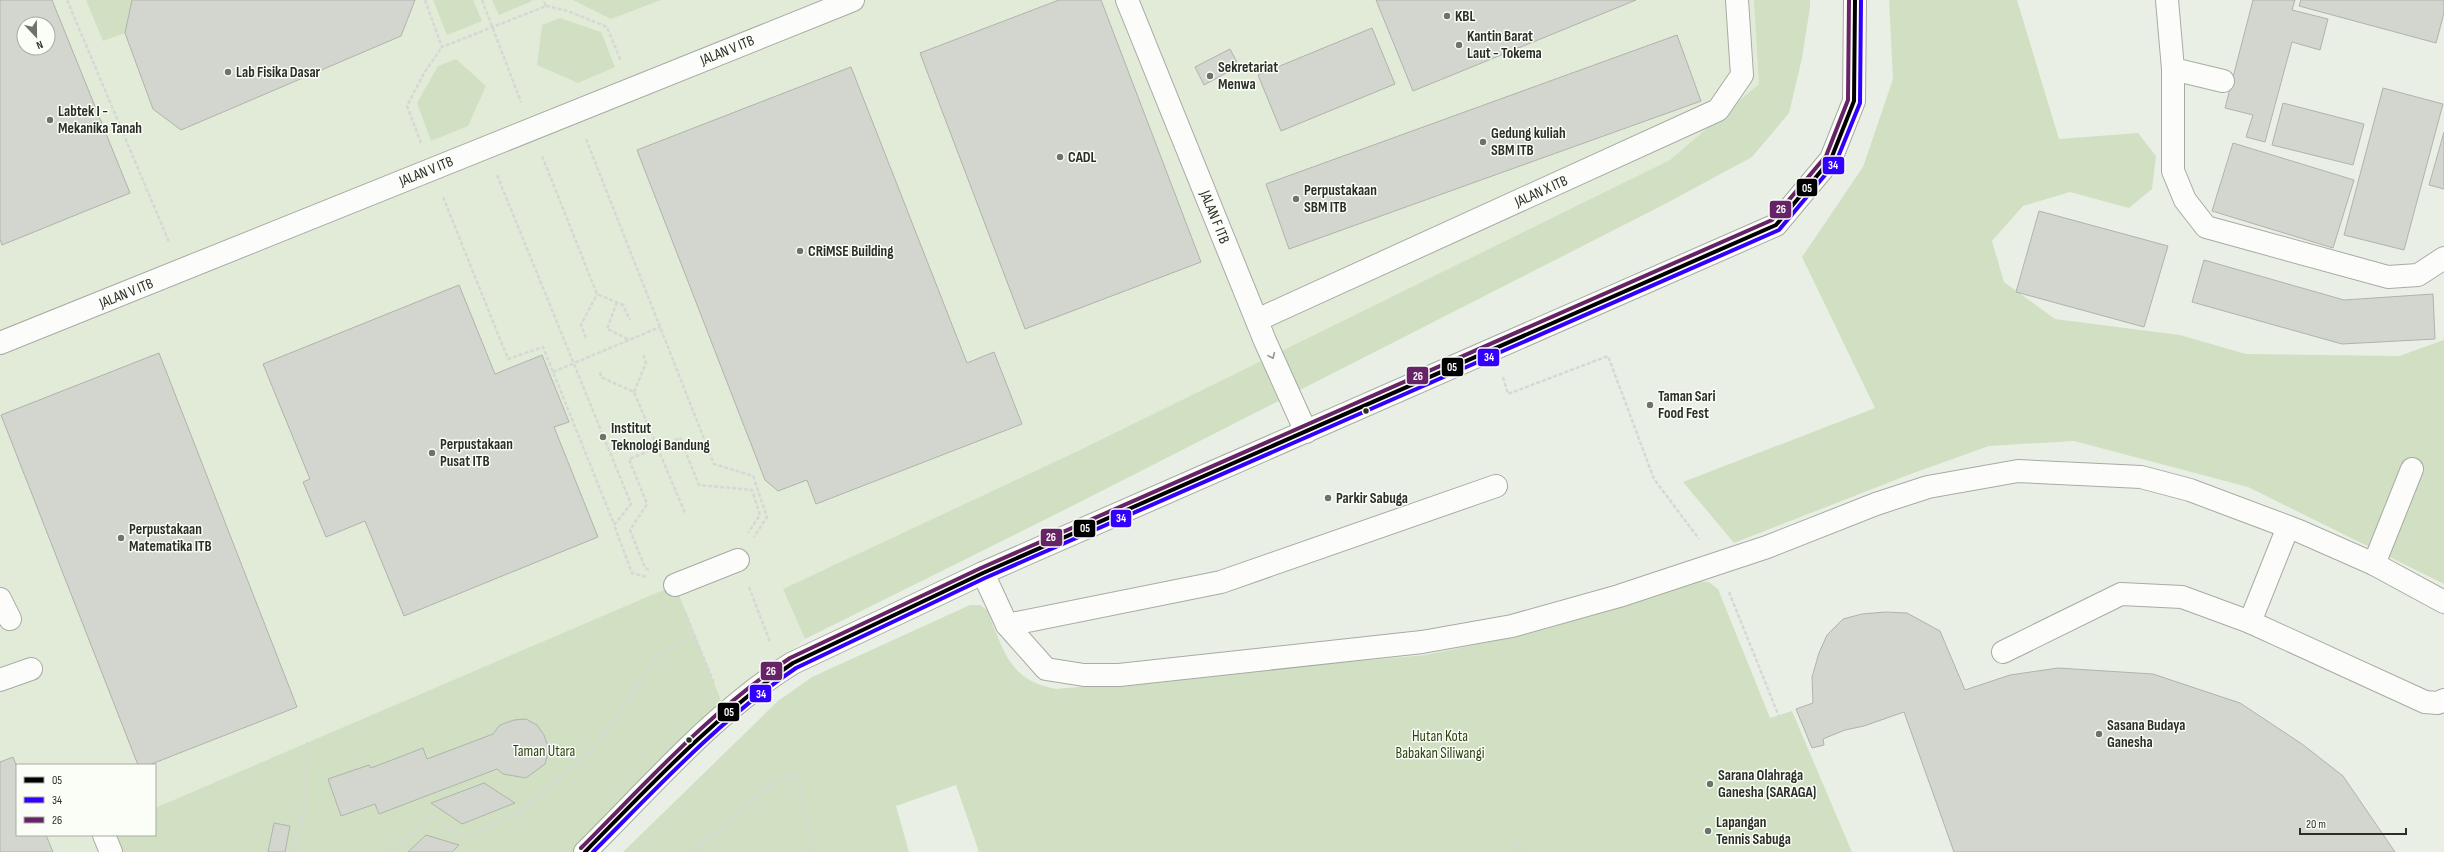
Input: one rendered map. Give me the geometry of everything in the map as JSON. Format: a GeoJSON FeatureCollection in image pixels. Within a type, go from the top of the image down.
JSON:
{"type":"FeatureCollection","features":[{"type":"Feature","properties":{"kind":"main road","name":"JALAN V ITB"},"geometry":{"type":"LineString","coordinates":[[0,343],[853,0]]}},
{"type":"Feature","properties":{"kind":"main road","name":"JALAN F ITB"},"geometry":{"type":"LineString","coordinates":[[1127,0],[1257,320],[1306,432]]}},
{"type":"Feature","properties":{"kind":"main road","name":"JALAN X ITB"},"geometry":{"type":"LineString","coordinates":[[1257,320],[1718,110],[1742,75],[1737,0]]}},
{"type":"Feature","properties":{"kind":"main road"},"geometry":{"type":"LineString","coordinates":[[584,852],[726,713],[772,677],[794,663],[983,574],[1776,225],[1831,159],[1854,101],[1855,0]]}},
{"type":"Feature","properties":{"kind":"main road"},"geometry":{"type":"LineString","coordinates":[[2167,0],[2173,69],[2173,171],[2185,200],[2206,227],[2388,278],[2418,275],[2444,258]]}},
{"type":"Feature","properties":{"kind":"main road"},"geometry":{"type":"LineString","coordinates":[[2173,69],[2223,81]]}},
{"type":"Feature","properties":{"kind":"main road"},"geometry":{"type":"LineString","coordinates":[[2374,564],[2412,469]]}},
{"type":"Feature","properties":{"kind":"main road"},"geometry":{"type":"LineString","coordinates":[[983,574],[1007,625],[1046,669],[1084,675],[1119,675],[1422,642],[1512,626],[1619,596],[1717,563],[1928,487],[2018,470],[2140,477],[2190,490],[2288,527],[2374,564],[2444,602]]}},
{"type":"Feature","properties":{"kind":"main road"},"geometry":{"type":"LineString","coordinates":[[1007,625],[1221,582],[1496,486]]}},
{"type":"Feature","properties":{"kind":"main road"},"geometry":{"type":"LineString","coordinates":[[2250,622],[2288,527]]}},
{"type":"Feature","properties":{"kind":"main road"},"geometry":{"type":"LineString","coordinates":[[669,584],[742,555]]}},
{"type":"Feature","properties":{"kind":"main road"},"geometry":{"type":"LineString","coordinates":[[2003,652],[2121,594],[2182,598],[2250,622],[2425,702],[2438,703],[2444,700]]}},
{"type":"Feature","properties":{"kind":"main road"},"geometry":{"type":"LineString","coordinates":[[0,599],[10,620]]}},
{"type":"Feature","properties":{"kind":"main road"},"geometry":{"type":"LineString","coordinates":[[0,680],[31,669]]}},
{"type":"Feature","properties":{"kind":"main road"},"geometry":{"type":"LineString","coordinates":[[104,836],[110,852]]}},
{"type":"Feature","properties":{"kind":"path"},"geometry":{"type":"LineString","coordinates":[[67,0],[171,247]]}},
{"type":"Feature","properties":{"kind":"path"},"geometry":{"type":"LineString","coordinates":[[424,0],[442,47]]}},
{"type":"Feature","properties":{"kind":"path"},"geometry":{"type":"LineString","coordinates":[[482,0],[494,27],[513,82]]}},
{"type":"Feature","properties":{"kind":"path"},"geometry":{"type":"LineString","coordinates":[[543,0],[546,6]]}},
{"type":"Feature","properties":{"kind":"path"},"geometry":{"type":"LineString","coordinates":[[418,134],[407,106],[424,73],[442,47],[546,6],[568,12],[607,27],[618,56]]}},
{"type":"Feature","properties":{"kind":"path"},"geometry":{"type":"LineString","coordinates":[[584,136],[714,464],[753,476],[767,517],[742,555]]}},
{"type":"Feature","properties":{"kind":"path"},"geometry":{"type":"LineString","coordinates":[[542,155],[597,294],[623,305],[630,320]]}},
{"type":"Feature","properties":{"kind":"path"},"geometry":{"type":"LineString","coordinates":[[496,172],[631,504],[614,525]]}},
{"type":"Feature","properties":{"kind":"path"},"geometry":{"type":"LineString","coordinates":[[442,195],[508,359],[543,347],[632,573],[669,584]]}},
{"type":"Feature","properties":{"kind":"path"},"geometry":{"type":"LineString","coordinates":[[586,338],[581,325],[597,294]]}},
{"type":"Feature","properties":{"kind":"path"},"geometry":{"type":"LineString","coordinates":[[617,302],[607,329],[631,340]]}},
{"type":"Feature","properties":{"kind":"path"},"geometry":{"type":"LineString","coordinates":[[553,372],[660,327]]}},
{"type":"Feature","properties":{"kind":"path"},"geometry":{"type":"LineString","coordinates":[[634,392],[646,362],[643,354]]}},
{"type":"Feature","properties":{"kind":"path"},"geometry":{"type":"LineString","coordinates":[[1503,374],[1508,394],[1608,356],[1654,479],[1717,563],[1780,719]]}},
{"type":"Feature","properties":{"kind":"path"},"geometry":{"type":"LineString","coordinates":[[600,372],[602,377],[634,392],[685,513]]}},
{"type":"Feature","properties":{"kind":"path"},"geometry":{"type":"LineString","coordinates":[[726,713],[695,635],[669,584],[659,574],[645,568],[630,530],[647,504],[629,459],[680,438],[699,486],[752,490],[760,515],[742,540],[742,555]]}},
{"type":"Feature","properties":{"kind":"path"},"geometry":{"type":"LineString","coordinates":[[747,584],[772,646]]}},
{"type":"Feature","properties":{"kind":"path"},"geometry":{"type":"LineString","coordinates":[[391,852],[432,817],[463,837],[519,812],[598,743],[659,653],[695,635]]}},
{"type":"Feature","properties":{"kind":"path"},"geometry":{"type":"LineString","coordinates":[[294,852],[304,809],[306,742]]}},
{"type":"Feature","properties":{"kind":"path"},"geometry":{"type":"LineString","coordinates":[[690,852],[715,834],[776,780],[796,774],[814,844],[810,852]]}},
{"type":"Feature","properties":{"kind":"path"},"geometry":{"type":"LineString","coordinates":[[1515,840],[1520,852]]}},
{"type":"Feature","properties":{"kind":"shaded area","name":"Institut Teknologi Bandung"},"geometry":{"type":"Polygon","coordinates":[[[0,0],[1810,0],[1802,58],[1789,113],[1752,157],[1663,205],[1072,506],[805,639],[557,852],[0,852],[0,0]]]}},
{"type":"Feature","properties":{"kind":"green space"},"geometry":{"type":"Polygon","coordinates":[[[86,0],[132,0],[125,33],[103,41],[86,0]]]}},
{"type":"Feature","properties":{"kind":"green space"},"geometry":{"type":"Polygon","coordinates":[[[433,0],[473,0],[482,21],[447,35],[433,0]]]}},
{"type":"Feature","properties":{"kind":"green space"},"geometry":{"type":"Polygon","coordinates":[[[492,0],[532,0],[532,1],[499,15],[492,0]]]}},
{"type":"Feature","properties":{"kind":"green space"},"geometry":{"type":"Polygon","coordinates":[[[573,0],[661,0],[611,19],[573,0]]]}},
{"type":"Feature","properties":{"kind":"green space"},"geometry":{"type":"Polygon","coordinates":[[[1754,0],[1810,0],[1810,7],[1802,58],[1789,113],[1752,157],[1663,205],[1072,506],[805,639],[783,589],[1076,452],[1670,160],[1759,84],[1754,0]]]}},
{"type":"Feature","properties":{"kind":"green space"},"geometry":{"type":"Polygon","coordinates":[[[1889,0],[2017,0],[2059,139],[2138,133],[2156,156],[2152,189],[2129,208],[2070,192],[2023,206],[1992,241],[2004,282],[2055,319],[2180,335],[2246,354],[2399,356],[2444,340],[2444,584],[2248,487],[2074,441],[1989,446],[1908,475],[1734,543],[1683,482],[1875,408],[1802,257],[1863,167],[1893,79],[1889,0]]]}},
{"type":"Feature","properties":{"kind":"green space"},"geometry":{"type":"Polygon","coordinates":[[[560,18],[601,32],[615,67],[578,83],[537,65],[542,25],[560,18]]]}},
{"type":"Feature","properties":{"kind":"green space"},"geometry":{"type":"Polygon","coordinates":[[[456,59],[486,86],[468,126],[431,141],[417,103],[438,66],[456,59]]]}},
{"type":"Feature","properties":{"kind":"green space","name":"Hutan Kota Babakan Siliwangi"},"geometry":{"type":"Polygon","coordinates":[[[1697,581],[1709,582],[1718,589],[1770,718],[1792,711],[1852,852],[979,852],[956,785],[896,806],[909,852],[623,852],[778,701],[812,677],[970,605],[980,605],[987,610],[1004,650],[1018,671],[1040,685],[1056,689],[1425,655],[1513,637],[1697,581]]]}},
{"type":"Feature","properties":{"kind":"green space","name":"Taman Utara"},"geometry":{"type":"Polygon","coordinates":[[[675,585],[726,713],[587,852],[111,852],[104,836],[156,836],[156,808],[675,585]]]}},
{"type":"Feature","properties":{"kind":"building","name":"Labtek I - Mekanika Tanah"},"geometry":{"type":"Polygon","coordinates":[[[0,0],[52,0],[130,193],[2,245],[0,239],[0,0]]]}},
{"type":"Feature","properties":{"kind":"building","name":"Lab Fisika Dasar"},"geometry":{"type":"Polygon","coordinates":[[[132,0],[415,0],[401,36],[181,130],[153,109],[125,33],[132,0]]]}},
{"type":"Feature","properties":{"kind":"building","name":"CADL"},"geometry":{"type":"Polygon","coordinates":[[[1059,0],[1101,0],[1201,262],[1025,329],[920,53],[1059,0]]]}},
{"type":"Feature","properties":{"kind":"building","name":"Kantin Barat Laut - Tokema"},"geometry":{"type":"Polygon","coordinates":[[[1376,0],[1636,0],[1413,91],[1376,0]]]}},
{"type":"Feature","properties":{"kind":"building"},"geometry":{"type":"Polygon","coordinates":[[[2253,0],[2295,0],[2292,10],[2328,19],[2320,50],[2292,42],[2265,142],[2246,137],[2253,115],[2225,108],[2253,0]]]}},
{"type":"Feature","properties":{"kind":"building"},"geometry":{"type":"Polygon","coordinates":[[[2301,0],[2444,0],[2444,13],[2436,43],[2299,6],[2301,0]]]}},
{"type":"Feature","properties":{"kind":"building"},"geometry":{"type":"Polygon","coordinates":[[[1372,28],[1395,84],[1281,131],[1258,75],[1372,28]]]}},
{"type":"Feature","properties":{"kind":"building","name":"Gedung kuliah SBM ITB"},"geometry":{"type":"Polygon","coordinates":[[[1677,35],[1701,101],[1289,249],[1266,184],[1677,35]]]}},
{"type":"Feature","properties":{"kind":"building","name":"Sekretariat Menwa"},"geometry":{"type":"Polygon","coordinates":[[[1230,49],[1239,66],[1204,85],[1195,67],[1230,49]]]}},
{"type":"Feature","properties":{"kind":"building","name":"CRiMSE Building"},"geometry":{"type":"Polygon","coordinates":[[[851,67],[967,363],[994,352],[1022,424],[816,504],[807,480],[778,491],[765,480],[637,150],[851,67]]]}},
{"type":"Feature","properties":{"kind":"building"},"geometry":{"type":"Polygon","coordinates":[[[2383,88],[2443,104],[2404,250],[2344,235],[2383,88]]]}},
{"type":"Feature","properties":{"kind":"building"},"geometry":{"type":"Polygon","coordinates":[[[2283,103],[2364,124],[2353,165],[2272,145],[2283,103]]]}},
{"type":"Feature","properties":{"kind":"building"},"geometry":{"type":"Polygon","coordinates":[[[2444,132],[2444,189],[2429,185],[2444,132]]]}},
{"type":"Feature","properties":{"kind":"building"},"geometry":{"type":"Polygon","coordinates":[[[2233,143],[2354,180],[2333,248],[2212,211],[2233,143]]]}},
{"type":"Feature","properties":{"kind":"building"},"geometry":{"type":"Polygon","coordinates":[[[2039,211],[2168,246],[2144,327],[2016,292],[2039,211]]]}},
{"type":"Feature","properties":{"kind":"building"},"geometry":{"type":"Polygon","coordinates":[[[2204,260],[2344,300],[2433,294],[2435,339],[2342,344],[2192,302],[2204,260]]]}},
{"type":"Feature","properties":{"kind":"building","name":"Perpustakaan Pusat ITB"},"geometry":{"type":"Polygon","coordinates":[[[459,285],[495,374],[542,355],[569,422],[554,427],[598,537],[404,616],[365,521],[326,537],[303,482],[310,479],[263,364],[459,285]]]}},
{"type":"Feature","properties":{"kind":"building"},"geometry":{"type":"Polygon","coordinates":[[[159,353],[297,707],[152,764],[138,764],[1,415],[159,353]]]}},
{"type":"Feature","properties":{"kind":"building","name":"Sasana Budaya Ganesha"},"geometry":{"type":"Polygon","coordinates":[[[1885,612],[1907,613],[1940,631],[1965,690],[2010,675],[2058,668],[2153,674],[2240,703],[2302,744],[2343,776],[2395,852],[1954,852],[1904,712],[1864,726],[1845,730],[1823,739],[1824,745],[1812,748],[1796,709],[1813,703],[1812,677],[1819,653],[1827,635],[1843,619],[1862,614],[1885,612]]]}},
{"type":"Feature","properties":{"kind":"building"},"geometry":{"type":"Polygon","coordinates":[[[526,719],[537,725],[544,735],[549,749],[545,764],[526,778],[503,774],[497,769],[379,814],[375,804],[341,816],[328,779],[369,765],[371,768],[423,748],[427,759],[493,734],[500,725],[514,720],[526,719]]]}},
{"type":"Feature","properties":{"kind":"building"},"geometry":{"type":"Polygon","coordinates":[[[13,757],[16,764],[16,836],[46,836],[53,852],[0,852],[0,762],[13,757]]]}},
{"type":"Feature","properties":{"kind":"building"},"geometry":{"type":"Polygon","coordinates":[[[484,783],[515,803],[462,824],[431,803],[484,783]]]}},
{"type":"Feature","properties":{"kind":"building"},"geometry":{"type":"Polygon","coordinates":[[[274,823],[290,826],[285,852],[268,852],[274,823]]]}},
{"type":"Feature","properties":{"kind":"building"},"geometry":{"type":"Polygon","coordinates":[[[426,835],[459,845],[452,852],[408,852],[426,835]]]}},
{"type":"Feature","properties":{"kind":"transit line","name":"26"},"geometry":{"type":"LineString","coordinates":[[581,848],[681,747],[707,723],[761,678],[790,658],[981,568],[1772,220],[1826,156],[1848,100],[1849,0]]}},
{"type":"Feature","properties":{"kind":"transit line","name":"05"},"geometry":{"type":"LineString","coordinates":[[585,852],[684,752],[710,728],[736,705],[793,663],[983,573],[1776,225],[1831,159],[1854,101],[1855,0]]}},
{"type":"Feature","properties":{"kind":"transit line","name":"34"},"geometry":{"type":"LineString","coordinates":[[593,852],[665,779],[715,732],[768,688],[796,668],[985,578],[1779,230],[1836,162],[1860,103],[1861,0]]}},
{"type":"Feature","properties":{"kind":"place","name":"KBL"},"geometry":{"type":"Point","coordinates":[1447,16]}},
{"type":"Feature","properties":{"kind":"place","name":"Kantin Barat Laut - Tokema"},"geometry":{"type":"Point","coordinates":[1459,45]}},
{"type":"Feature","properties":{"kind":"place","name":"Lab Fisika Dasar"},"geometry":{"type":"Point","coordinates":[228,72]}},
{"type":"Feature","properties":{"kind":"place","name":"Sekretariat Menwa"},"geometry":{"type":"Point","coordinates":[1210,76]}},
{"type":"Feature","properties":{"kind":"place","name":"Labtek I - Mekanika Tanah"},"geometry":{"type":"Point","coordinates":[50,120]}},
{"type":"Feature","properties":{"kind":"place","name":"Gedung kuliah SBM ITB"},"geometry":{"type":"Point","coordinates":[1483,142]}},
{"type":"Feature","properties":{"kind":"place","name":"CADL"},"geometry":{"type":"Point","coordinates":[1060,157]}},
{"type":"Feature","properties":{"kind":"place","name":"Perpustakaan SBM ITB"},"geometry":{"type":"Point","coordinates":[1296,199]}},
{"type":"Feature","properties":{"kind":"place","name":"CRiMSE Building"},"geometry":{"type":"Point","coordinates":[800,251]}},
{"type":"Feature","properties":{"kind":"place","name":"Taman Sari Food Fest"},"geometry":{"type":"Point","coordinates":[1650,405]}},
{"type":"Feature","properties":{"kind":"place","name":"Institut Teknologi Bandung"},"geometry":{"type":"Point","coordinates":[603,437]}},
{"type":"Feature","properties":{"kind":"place","name":"Perpustakaan Pusat ITB"},"geometry":{"type":"Point","coordinates":[432,453]}},
{"type":"Feature","properties":{"kind":"place","name":"Parkir Sabuga"},"geometry":{"type":"Point","coordinates":[1328,498]}},
{"type":"Feature","properties":{"kind":"place","name":"Perpustakaan Matematika ITB"},"geometry":{"type":"Point","coordinates":[121,538]}},
{"type":"Feature","properties":{"kind":"place","name":"Sasana Budaya Ganesha"},"geometry":{"type":"Point","coordinates":[2099,734]}},
{"type":"Feature","properties":{"kind":"place","name":"Sarana Olahraga Ganesha (SARAGA)"},"geometry":{"type":"Point","coordinates":[1710,784]}},
{"type":"Feature","properties":{"kind":"place","name":"Lapangan Tennis Sabuga"},"geometry":{"type":"Point","coordinates":[1708,831]}}]}
